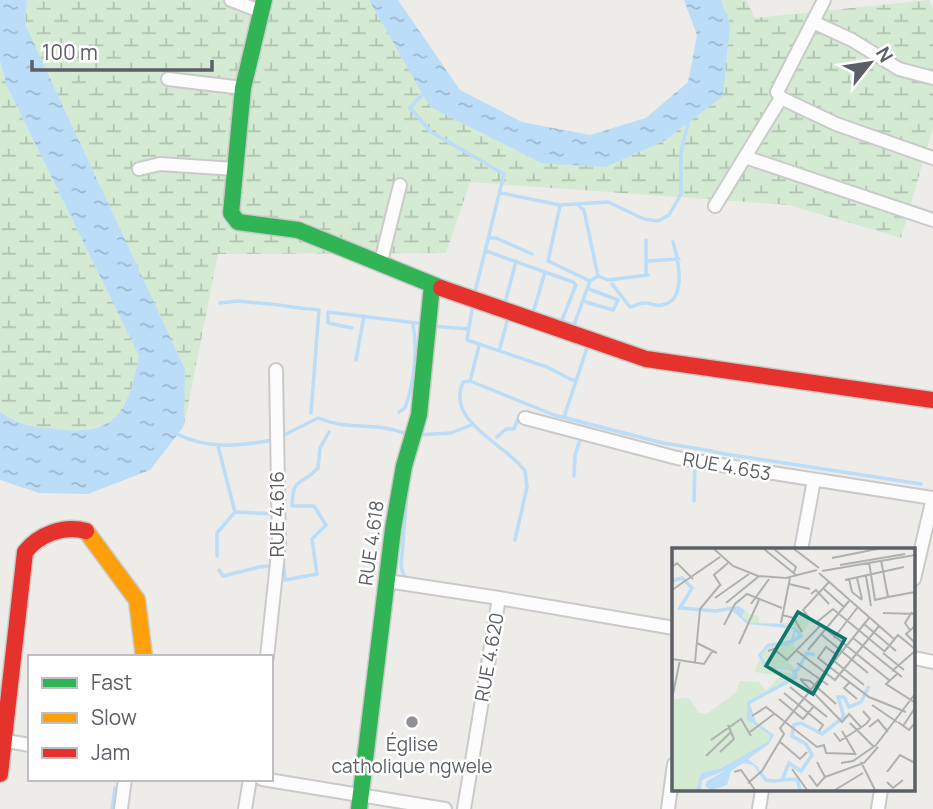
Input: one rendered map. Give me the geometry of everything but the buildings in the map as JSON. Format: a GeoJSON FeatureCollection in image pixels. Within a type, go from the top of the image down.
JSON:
{"type":"FeatureCollection","features":[{"type":"Feature","properties":{"kind":"street"},"geometry":{"type":"LineString","coordinates":[[231,0],[262,5],[243,88],[231,213],[238,222],[298,230],[432,285],[646,359],[933,400]]}},
{"type":"Feature","properties":{"kind":"street"},"geometry":{"type":"LineString","coordinates":[[824,0],[777,92],[780,98],[836,124],[933,158]]}},
{"type":"Feature","properties":{"kind":"street"},"geometry":{"type":"LineString","coordinates":[[813,22],[852,40],[900,69],[933,78]]}},
{"type":"Feature","properties":{"kind":"street"},"geometry":{"type":"LineString","coordinates":[[168,79],[243,88]]}},
{"type":"Feature","properties":{"kind":"street"},"geometry":{"type":"LineString","coordinates":[[715,206],[780,98]]}},
{"type":"Feature","properties":{"kind":"street"},"geometry":{"type":"LineString","coordinates":[[745,157],[933,220]]}},
{"type":"Feature","properties":{"kind":"street"},"geometry":{"type":"LineString","coordinates":[[139,169],[160,164],[236,169]]}},
{"type":"Feature","properties":{"kind":"street"},"geometry":{"type":"LineString","coordinates":[[380,265],[400,184]]}},
{"type":"Feature","properties":{"kind":"street","name":"RUE 4.618"},"geometry":{"type":"LineString","coordinates":[[360,802],[404,466],[419,415],[432,285]]}},
{"type":"Feature","properties":{"kind":"street","name":"RUE 4.616"},"geometry":{"type":"LineString","coordinates":[[267,655],[279,544],[276,370]]}},
{"type":"Feature","properties":{"kind":"street","name":"RUE 4.653"},"geometry":{"type":"LineString","coordinates":[[525,418],[677,458],[933,498]]}},
{"type":"Feature","properties":{"kind":"street"},"geometry":{"type":"LineString","coordinates":[[801,548],[814,480]]}},
{"type":"Feature","properties":{"kind":"street"},"geometry":{"type":"LineString","coordinates":[[916,570],[933,498]]}},
{"type":"Feature","properties":{"kind":"street"},"geometry":{"type":"LineString","coordinates":[[0,774],[25,552],[31,542],[40,536],[82,528],[89,532],[137,600],[144,655]]}},
{"type":"Feature","properties":{"kind":"street"},"geometry":{"type":"LineString","coordinates":[[387,581],[499,598]]}},
{"type":"Feature","properties":{"kind":"street","name":"RUE 4.620"},"geometry":{"type":"LineString","coordinates":[[464,809],[499,598],[672,628]]}},
{"type":"Feature","properties":{"kind":"street"},"geometry":{"type":"LineString","coordinates":[[916,659],[933,663]]}},
{"type":"Feature","properties":{"kind":"street"},"geometry":{"type":"LineString","coordinates":[[3,741],[28,746]]}},
{"type":"Feature","properties":{"kind":"street"},"geometry":{"type":"LineString","coordinates":[[668,809],[672,779]]}},
{"type":"Feature","properties":{"kind":"street"},"geometry":{"type":"LineString","coordinates":[[121,809],[125,781]]}},
{"type":"Feature","properties":{"kind":"street"},"geometry":{"type":"LineString","coordinates":[[245,809],[250,781]]}},
{"type":"Feature","properties":{"kind":"street"},"geometry":{"type":"LineString","coordinates":[[271,781],[360,802],[445,809]]}},
{"type":"Feature","properties":{"kind":"green space"},"geometry":{"type":"Polygon","coordinates":[[[27,0],[369,0],[431,107],[541,163],[664,141],[730,25],[721,0],[746,0],[755,18],[929,0],[933,9],[933,127],[901,238],[789,205],[470,182],[446,253],[218,254],[184,426],[185,369],[25,24],[27,0]]]}},
{"type":"Feature","properties":{"kind":"green space"},"geometry":{"type":"Polygon","coordinates":[[[0,61],[7,86],[139,356],[124,405],[117,416],[107,424],[94,429],[34,426],[20,423],[0,412],[0,61]]]}},
{"type":"Feature","properties":{"kind":"water"},"geometry":{"type":"Polygon","coordinates":[[[0,0],[27,0],[25,24],[185,369],[184,426],[150,470],[88,494],[39,493],[0,480],[0,412],[20,423],[48,428],[93,429],[106,424],[124,405],[139,356],[7,86],[0,61],[0,0]]]}},
{"type":"Feature","properties":{"kind":"water"},"geometry":{"type":"Polygon","coordinates":[[[369,0],[398,0],[460,90],[522,122],[590,135],[646,118],[688,82],[697,35],[684,0],[721,0],[730,25],[723,96],[664,141],[605,167],[541,163],[430,107],[369,0]]]}},
{"type":"Feature","properties":{"kind":"waterway"},"geometry":{"type":"LineString","coordinates":[[426,90],[410,108],[431,132],[504,174],[474,296]]}},
{"type":"Feature","properties":{"kind":"waterway"},"geometry":{"type":"LineString","coordinates":[[501,193],[560,205],[608,202],[644,219],[658,221],[669,215],[681,194],[681,152],[689,120]]}},
{"type":"Feature","properties":{"kind":"waterway"},"geometry":{"type":"LineString","coordinates":[[560,206],[548,261],[590,281]]}},
{"type":"Feature","properties":{"kind":"waterway"},"geometry":{"type":"LineString","coordinates":[[579,206],[584,210],[598,276]]}},
{"type":"Feature","properties":{"kind":"waterway"},"geometry":{"type":"LineString","coordinates":[[488,238],[496,238],[532,254]]}},
{"type":"Feature","properties":{"kind":"waterway"},"geometry":{"type":"LineString","coordinates":[[646,240],[646,273]]}},
{"type":"Feature","properties":{"kind":"waterway"},"geometry":{"type":"LineString","coordinates":[[612,284],[630,307],[642,303],[660,305],[670,302],[675,296],[679,278],[673,242]]}},
{"type":"Feature","properties":{"kind":"waterway"},"geometry":{"type":"LineString","coordinates":[[486,251],[573,282],[576,285],[562,320]]}},
{"type":"Feature","properties":{"kind":"waterway"},"geometry":{"type":"LineString","coordinates":[[647,261],[679,259]]}},
{"type":"Feature","properties":{"kind":"waterway"},"geometry":{"type":"LineString","coordinates":[[505,303],[516,261]]}},
{"type":"Feature","properties":{"kind":"waterway"},"geometry":{"type":"LineString","coordinates":[[533,313],[545,272]]}},
{"type":"Feature","properties":{"kind":"waterway"},"geometry":{"type":"LineString","coordinates":[[598,276],[608,280],[648,275]]}},
{"type":"Feature","properties":{"kind":"waterway"},"geometry":{"type":"LineString","coordinates":[[546,316],[574,325],[590,281],[598,276]]}},
{"type":"Feature","properties":{"kind":"waterway"},"geometry":{"type":"LineString","coordinates":[[586,302],[613,310],[618,300],[589,289]]}},
{"type":"Feature","properties":{"kind":"waterway"},"geometry":{"type":"LineString","coordinates":[[220,303],[238,301],[269,304]]}},
{"type":"Feature","properties":{"kind":"waterway"},"geometry":{"type":"LineString","coordinates":[[473,303],[467,340],[547,367],[572,380],[577,379]]}},
{"type":"Feature","properties":{"kind":"waterway"},"geometry":{"type":"LineString","coordinates":[[271,304],[307,309]]}},
{"type":"Feature","properties":{"kind":"waterway"},"geometry":{"type":"LineString","coordinates":[[310,309],[319,310],[311,413]]}},
{"type":"Feature","properties":{"kind":"waterway"},"geometry":{"type":"LineString","coordinates":[[352,328],[328,323],[328,312],[425,324]]}},
{"type":"Feature","properties":{"kind":"waterway"},"geometry":{"type":"LineString","coordinates":[[356,360],[364,316]]}},
{"type":"Feature","properties":{"kind":"waterway"},"geometry":{"type":"LineString","coordinates":[[499,351],[508,318]]}},
{"type":"Feature","properties":{"kind":"waterway"},"geometry":{"type":"LineString","coordinates":[[399,412],[405,408],[413,378],[413,324]]}},
{"type":"Feature","properties":{"kind":"waterway"},"geometry":{"type":"LineString","coordinates":[[432,326],[468,329]]}},
{"type":"Feature","properties":{"kind":"waterway"},"geometry":{"type":"LineString","coordinates":[[564,417],[588,345]]}},
{"type":"Feature","properties":{"kind":"waterway"},"geometry":{"type":"LineString","coordinates":[[479,346],[470,381],[463,382],[460,397],[463,410],[470,421],[525,471],[527,487],[515,540]]}},
{"type":"Feature","properties":{"kind":"waterway"},"geometry":{"type":"LineString","coordinates":[[470,381],[554,415],[663,443],[712,451]]}},
{"type":"Feature","properties":{"kind":"waterway"},"geometry":{"type":"LineString","coordinates":[[497,437],[506,429],[514,429],[519,416],[525,413]]}},
{"type":"Feature","properties":{"kind":"waterway"},"geometry":{"type":"LineString","coordinates":[[280,437],[318,418],[407,434]]}},
{"type":"Feature","properties":{"kind":"waterway"},"geometry":{"type":"LineString","coordinates":[[418,435],[451,433],[471,425]]}},
{"type":"Feature","properties":{"kind":"waterway"},"geometry":{"type":"LineString","coordinates":[[283,559],[285,580],[317,574],[312,539],[326,525],[314,506],[292,506],[296,485],[318,468],[320,448],[329,432]]}},
{"type":"Feature","properties":{"kind":"waterway"},"geometry":{"type":"LineString","coordinates":[[175,433],[199,442],[223,445],[273,440]]}},
{"type":"Feature","properties":{"kind":"waterway"},"geometry":{"type":"LineString","coordinates":[[574,476],[575,455],[581,437]]}},
{"type":"Feature","properties":{"kind":"waterway"},"geometry":{"type":"LineString","coordinates":[[218,446],[235,512]]}},
{"type":"Feature","properties":{"kind":"waterway"},"geometry":{"type":"LineString","coordinates":[[714,452],[731,455]]}},
{"type":"Feature","properties":{"kind":"waterway"},"geometry":{"type":"LineString","coordinates":[[732,455],[921,484]]}},
{"type":"Feature","properties":{"kind":"waterway"},"geometry":{"type":"LineString","coordinates":[[409,478],[414,458]]}},
{"type":"Feature","properties":{"kind":"waterway"},"geometry":{"type":"LineString","coordinates":[[694,501],[695,465]]}},
{"type":"Feature","properties":{"kind":"waterway"},"geometry":{"type":"LineString","coordinates":[[406,581],[401,567],[407,493]]}},
{"type":"Feature","properties":{"kind":"waterway"},"geometry":{"type":"LineString","coordinates":[[217,556],[217,533],[235,512],[276,514]]}},
{"type":"Feature","properties":{"kind":"waterway"},"geometry":{"type":"LineString","coordinates":[[258,567],[270,566]]}},
{"type":"Feature","properties":{"kind":"waterway"},"geometry":{"type":"LineString","coordinates":[[219,570],[223,576],[256,568]]}},
{"type":"Feature","properties":{"kind":"waterway"},"geometry":{"type":"LineString","coordinates":[[112,809],[115,788],[119,786]]}},
{"type":"Feature","properties":{"kind":"traffic: fast"},"geometry":{"type":"LineString","coordinates":[[264,0],[243,88],[231,213],[238,222],[298,230],[441,288]]}},
{"type":"Feature","properties":{"kind":"traffic: fast"},"geometry":{"type":"LineString","coordinates":[[359,809],[393,529],[404,466],[419,415],[432,285]]}},
{"type":"Feature","properties":{"kind":"traffic: slow"},"geometry":{"type":"LineString","coordinates":[[86,531],[137,600],[144,655]]}},
{"type":"Feature","properties":{"kind":"traffic: jam"},"geometry":{"type":"LineString","coordinates":[[441,288],[646,359],[933,400]]}},
{"type":"Feature","properties":{"kind":"traffic: jam"},"geometry":{"type":"LineString","coordinates":[[0,774],[25,552],[37,540],[52,533],[69,529],[86,531]]}},
{"type":"Feature","properties":{"kind":"place","name":"Église catholique ngwele"},"geometry":{"type":"Point","coordinates":[412,722]}}]}
